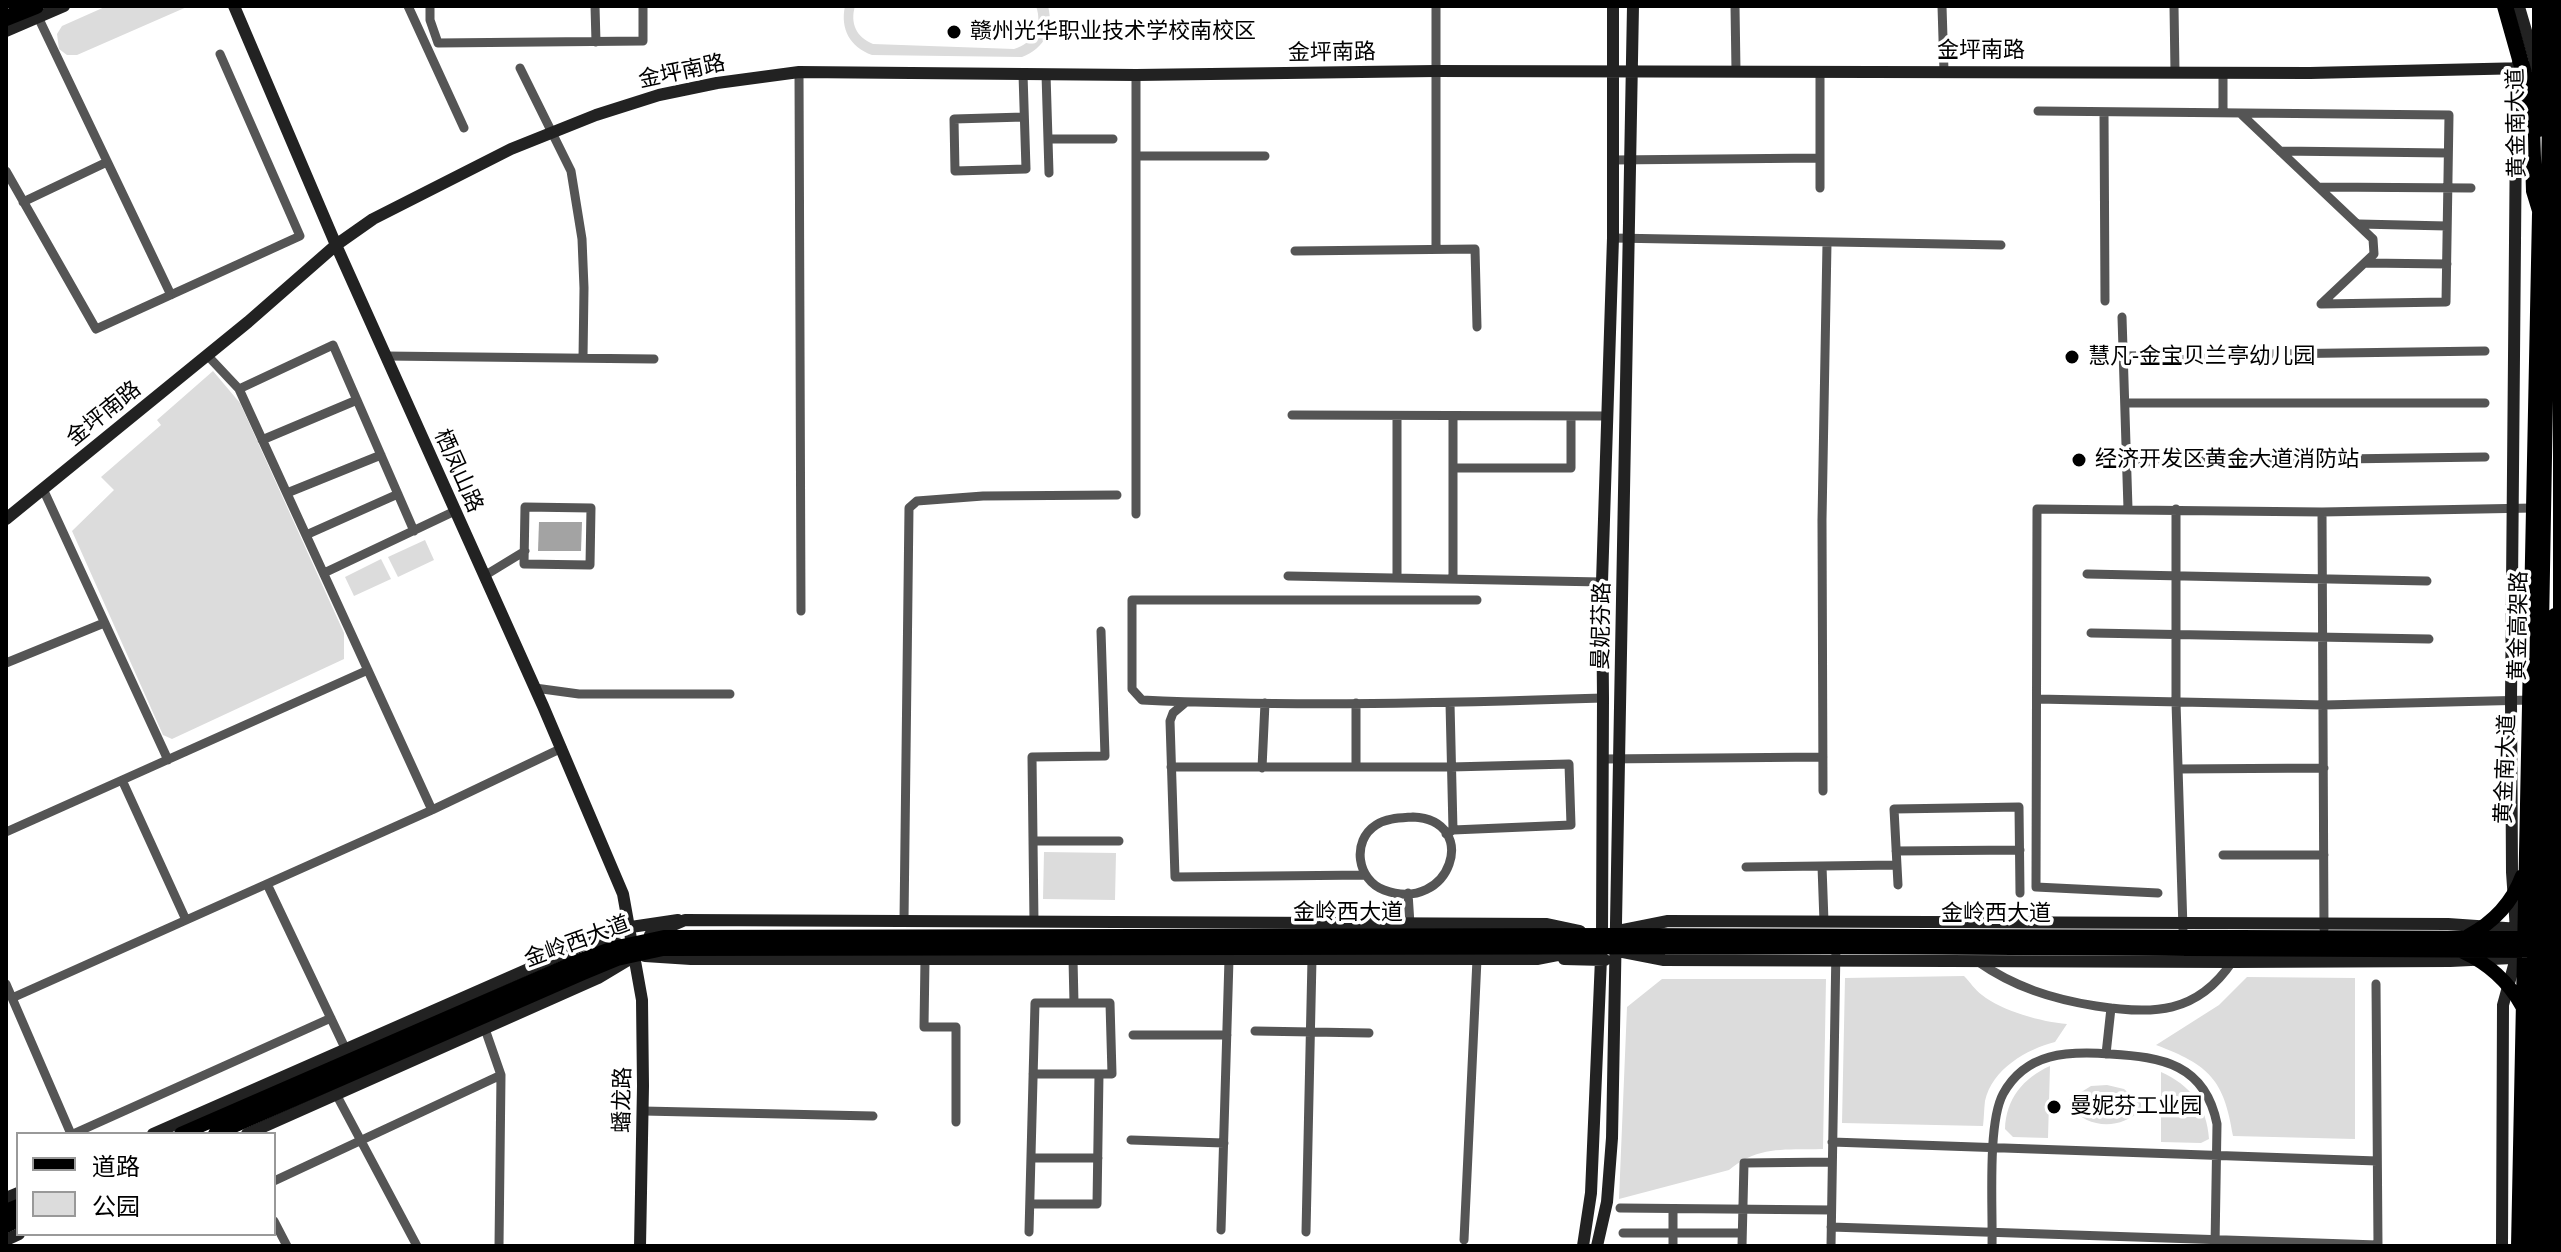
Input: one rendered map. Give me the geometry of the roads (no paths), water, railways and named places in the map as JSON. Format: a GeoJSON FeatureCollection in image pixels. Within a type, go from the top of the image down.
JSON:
{"type":"FeatureCollection","features":[{"type":"Feature","properties":{"kind":"highway"},"geometry":{"type":"LineString","coordinates":[[2505,6],[2527,84],[2534,191],[2550,244]]}},
{"type":"Feature","properties":{"kind":"highway","name":"黄金高架路"},"geometry":{"type":"LineString","coordinates":[[2530,1246],[2552,6]]}},
{"type":"Feature","properties":{"kind":"highway"},"geometry":{"type":"LineString","coordinates":[[6,18],[37,12]]}},
{"type":"Feature","properties":{"kind":"highway","name":"黄金高架路"},"geometry":{"type":"LineString","coordinates":[[2545,1246],[2555,616]]}},
{"type":"Feature","properties":{"kind":"main road"},"geometry":{"type":"LineString","coordinates":[[6,11],[18,6]]}},
{"type":"Feature","properties":{"kind":"main road","name":"黄金南大道"},"geometry":{"type":"LineString","coordinates":[[2518,1246],[2522,1006],[2520,944],[2531,700],[2540,191],[2539,6]]}},
{"type":"Feature","properties":{"kind":"main road"},"geometry":{"type":"LineString","coordinates":[[2467,937],[2501,912],[2514,894],[2525,864]]}},
{"type":"Feature","properties":{"kind":"main road","name":"金岭西大道"},"geometry":{"type":"LineString","coordinates":[[220,1132],[583,973],[687,935],[1610,941],[2324,930],[2467,937],[2555,951]]}},
{"type":"Feature","properties":{"kind":"main road","name":"金岭西大道"},"geometry":{"type":"LineString","coordinates":[[1610,941],[1836,954],[2455,949],[2555,938]]}},
{"type":"Feature","properties":{"kind":"main road"},"geometry":{"type":"LineString","coordinates":[[2455,949],[2478,959],[2494,971],[2522,1006]]}},
{"type":"Feature","properties":{"kind":"main road","name":"金岭西大道"},"geometry":{"type":"LineString","coordinates":[[186,1132],[578,961],[635,955]]}},
{"type":"Feature","properties":{"kind":"main road"},"geometry":{"type":"LineString","coordinates":[[2555,969],[2555,989]]}},
{"type":"Feature","properties":{"kind":"main road"},"geometry":{"type":"LineString","coordinates":[[2521,1154],[2555,1153]]}},
{"type":"Feature","properties":{"kind":"main road"},"geometry":{"type":"LineString","coordinates":[[2555,1238],[2555,1246]]}},
{"type":"Feature","properties":{"kind":"street"},"geometry":{"type":"LineString","coordinates":[[6,31],[37,12],[64,6]]}},
{"type":"Feature","properties":{"kind":"street","name":"栖凤山路"},"geometry":{"type":"LineString","coordinates":[[234,6],[336,245],[612,866],[623,894],[635,955]]}},
{"type":"Feature","properties":{"kind":"street"},"geometry":{"type":"LineString","coordinates":[[408,6],[464,128]]}},
{"type":"Feature","properties":{"kind":"street"},"geometry":{"type":"LineString","coordinates":[[430,6],[430,20],[438,43],[643,41],[643,6]]}},
{"type":"Feature","properties":{"kind":"street"},"geometry":{"type":"LineString","coordinates":[[595,6],[596,42]]}},
{"type":"Feature","properties":{"kind":"street"},"geometry":{"type":"LineString","coordinates":[[1436,6],[1436,249]]}},
{"type":"Feature","properties":{"kind":"street","name":"曼妮芬路"},"geometry":{"type":"LineString","coordinates":[[1597,1246],[1607,1202],[1612,1138],[1602,582],[1613,238],[1613,6]]}},
{"type":"Feature","properties":{"kind":"street","name":"曼妮芬路"},"geometry":{"type":"LineString","coordinates":[[1583,1246],[1591,1193],[1610,941],[1619,758],[1633,6]]}},
{"type":"Feature","properties":{"kind":"street"},"geometry":{"type":"LineString","coordinates":[[1735,6],[1736,71]]}},
{"type":"Feature","properties":{"kind":"street"},"geometry":{"type":"LineString","coordinates":[[1942,6],[1944,71]]}},
{"type":"Feature","properties":{"kind":"street"},"geometry":{"type":"LineString","coordinates":[[2174,6],[2175,72]]}},
{"type":"Feature","properties":{"kind":"street"},"geometry":{"type":"LineString","coordinates":[[2516,127],[2537,68],[2519,6]]}},
{"type":"Feature","properties":{"kind":"street"},"geometry":{"type":"LineString","coordinates":[[2502,1246],[2503,1005],[2520,944],[2514,894],[2511,700],[2519,6]]}},
{"type":"Feature","properties":{"kind":"street"},"geometry":{"type":"LineString","coordinates":[[37,12],[171,295]]}},
{"type":"Feature","properties":{"kind":"street"},"geometry":{"type":"LineString","coordinates":[[6,171],[96,329],[300,236],[220,54]]}},
{"type":"Feature","properties":{"kind":"street"},"geometry":{"type":"LineString","coordinates":[[520,68],[571,171],[582,239],[583,358]]}},
{"type":"Feature","properties":{"kind":"street","name":"金坪南路"},"geometry":{"type":"LineString","coordinates":[[6,519],[336,245],[373,219],[511,149],[552,132],[659,95],[717,83],[799,72],[1136,75],[1435,71],[2223,73],[2555,68]]}},
{"type":"Feature","properties":{"kind":"street"},"geometry":{"type":"LineString","coordinates":[[1820,71],[1820,188]]}},
{"type":"Feature","properties":{"kind":"street"},"geometry":{"type":"LineString","coordinates":[[799,72],[801,611]]}},
{"type":"Feature","properties":{"kind":"street"},"geometry":{"type":"LineString","coordinates":[[2223,73],[2223,113]]}},
{"type":"Feature","properties":{"kind":"street"},"geometry":{"type":"LineString","coordinates":[[1023,74],[1026,169],[955,171],[954,119],[1024,117]]}},
{"type":"Feature","properties":{"kind":"street"},"geometry":{"type":"LineString","coordinates":[[1046,74],[1049,173]]}},
{"type":"Feature","properties":{"kind":"street"},"geometry":{"type":"LineString","coordinates":[[1136,75],[1136,514]]}},
{"type":"Feature","properties":{"kind":"street"},"geometry":{"type":"LineString","coordinates":[[2038,111],[2449,115],[2446,302],[2321,304],[2374,254],[2373,239],[2240,113]]}},
{"type":"Feature","properties":{"kind":"street"},"geometry":{"type":"LineString","coordinates":[[2104,112],[2105,301]]}},
{"type":"Feature","properties":{"kind":"street"},"geometry":{"type":"LineString","coordinates":[[1048,139],[1113,139]]}},
{"type":"Feature","properties":{"kind":"street"},"geometry":{"type":"LineString","coordinates":[[2280,151],[2448,153]]}},
{"type":"Feature","properties":{"kind":"street"},"geometry":{"type":"LineString","coordinates":[[1136,156],[1265,156]]}},
{"type":"Feature","properties":{"kind":"street"},"geometry":{"type":"LineString","coordinates":[[1613,160],[1820,158]]}},
{"type":"Feature","properties":{"kind":"street"},"geometry":{"type":"LineString","coordinates":[[23,202],[107,162]]}},
{"type":"Feature","properties":{"kind":"street"},"geometry":{"type":"LineString","coordinates":[[2319,187],[2471,188]]}},
{"type":"Feature","properties":{"kind":"street"},"geometry":{"type":"LineString","coordinates":[[2359,224],[2447,226]]}},
{"type":"Feature","properties":{"kind":"street"},"geometry":{"type":"LineString","coordinates":[[1613,238],[2001,245]]}},
{"type":"Feature","properties":{"kind":"street"},"geometry":{"type":"LineString","coordinates":[[1823,791],[1822,520],[1827,243]]}},
{"type":"Feature","properties":{"kind":"street"},"geometry":{"type":"LineString","coordinates":[[1295,251],[1475,249],[1477,327]]}},
{"type":"Feature","properties":{"kind":"street"},"geometry":{"type":"LineString","coordinates":[[2366,263],[2447,264]]}},
{"type":"Feature","properties":{"kind":"street"},"geometry":{"type":"LineString","coordinates":[[2122,317],[2128,509]]}},
{"type":"Feature","properties":{"kind":"street"},"geometry":{"type":"LineString","coordinates":[[239,389],[333,345],[414,531]]}},
{"type":"Feature","properties":{"kind":"street"},"geometry":{"type":"LineString","coordinates":[[2123,356],[2485,351]]}},
{"type":"Feature","properties":{"kind":"street"},"geometry":{"type":"LineString","coordinates":[[207,355],[239,389],[432,810]]}},
{"type":"Feature","properties":{"kind":"street"},"geometry":{"type":"LineString","coordinates":[[385,356],[654,359]]}},
{"type":"Feature","properties":{"kind":"street"},"geometry":{"type":"LineString","coordinates":[[262,440],[357,400]]}},
{"type":"Feature","properties":{"kind":"street"},"geometry":{"type":"LineString","coordinates":[[2125,403],[2485,403]]}},
{"type":"Feature","properties":{"kind":"street"},"geometry":{"type":"LineString","coordinates":[[1292,415],[1607,416]]}},
{"type":"Feature","properties":{"kind":"street"},"geometry":{"type":"LineString","coordinates":[[1397,416],[1397,578]]}},
{"type":"Feature","properties":{"kind":"street"},"geometry":{"type":"LineString","coordinates":[[1453,416],[1453,579]]}},
{"type":"Feature","properties":{"kind":"street"},"geometry":{"type":"LineString","coordinates":[[1453,468],[1571,468],[1571,416]]}},
{"type":"Feature","properties":{"kind":"street"},"geometry":{"type":"LineString","coordinates":[[287,493],[381,455]]}},
{"type":"Feature","properties":{"kind":"street"},"geometry":{"type":"LineString","coordinates":[[2126,462],[2485,457]]}},
{"type":"Feature","properties":{"kind":"street"},"geometry":{"type":"LineString","coordinates":[[43,489],[168,760]]}},
{"type":"Feature","properties":{"kind":"street"},"geometry":{"type":"LineString","coordinates":[[306,535],[398,494]]}},
{"type":"Feature","properties":{"kind":"street"},"geometry":{"type":"LineString","coordinates":[[904,921],[909,508],[917,501],[983,496],[1117,495]]}},
{"type":"Feature","properties":{"kind":"street"},"geometry":{"type":"LineString","coordinates":[[525,507],[591,508],[590,565],[524,564],[525,551],[525,507]]}},
{"type":"Feature","properties":{"kind":"street"},"geometry":{"type":"LineString","coordinates":[[2158,893],[2036,887],[2037,509],[2322,512],[2533,508]]}},
{"type":"Feature","properties":{"kind":"street"},"geometry":{"type":"LineString","coordinates":[[583,945],[635,955],[691,959],[1537,959],[1610,941],[1668,921],[2183,930],[2176,702],[2176,509]]}},
{"type":"Feature","properties":{"kind":"street"},"geometry":{"type":"LineString","coordinates":[[324,573],[455,511]]}},
{"type":"Feature","properties":{"kind":"street"},"geometry":{"type":"LineString","coordinates":[[2322,512],[2324,930],[2448,924],[2483,927],[2555,957]]}},
{"type":"Feature","properties":{"kind":"street"},"geometry":{"type":"LineString","coordinates":[[484,576],[525,551]]}},
{"type":"Feature","properties":{"kind":"street"},"geometry":{"type":"LineString","coordinates":[[2087,574],[2427,581]]}},
{"type":"Feature","properties":{"kind":"street"},"geometry":{"type":"LineString","coordinates":[[1288,576],[1602,582]]}},
{"type":"Feature","properties":{"kind":"street"},"geometry":{"type":"LineString","coordinates":[[1477,600],[1132,600],[1132,689],[1142,700],[1186,702],[1450,703],[1603,698]]}},
{"type":"Feature","properties":{"kind":"street"},"geometry":{"type":"LineString","coordinates":[[6,663],[104,623]]}},
{"type":"Feature","properties":{"kind":"street"},"geometry":{"type":"LineString","coordinates":[[1034,922],[1032,757],[1105,756],[1101,631]]}},
{"type":"Feature","properties":{"kind":"street"},"geometry":{"type":"LineString","coordinates":[[2091,633],[2429,639]]}},
{"type":"Feature","properties":{"kind":"street"},"geometry":{"type":"LineString","coordinates":[[6,832],[368,670]]}},
{"type":"Feature","properties":{"kind":"street"},"geometry":{"type":"LineString","coordinates":[[535,688],[579,694],[730,694]]}},
{"type":"Feature","properties":{"kind":"street"},"geometry":{"type":"LineString","coordinates":[[2037,699],[2324,705],[2531,700]]}},
{"type":"Feature","properties":{"kind":"street"},"geometry":{"type":"LineString","coordinates":[[1186,702],[1173,713],[1170,721],[1175,877],[1366,875]]}},
{"type":"Feature","properties":{"kind":"street"},"geometry":{"type":"LineString","coordinates":[[1262,768],[1265,703]]}},
{"type":"Feature","properties":{"kind":"street"},"geometry":{"type":"LineString","coordinates":[[1356,703],[1356,766]]}},
{"type":"Feature","properties":{"kind":"street"},"geometry":{"type":"LineString","coordinates":[[1171,767],[1451,767],[1569,764],[1571,825],[1450,832],[1420,817],[1380,823],[1369,832],[1362,845],[1360,858],[1366,875],[1382,889],[1408,893],[1435,885],[1446,875],[1452,854],[1450,832],[1451,767],[1450,703]]}},
{"type":"Feature","properties":{"kind":"street"},"geometry":{"type":"LineString","coordinates":[[12,998],[432,810],[562,748]]}},
{"type":"Feature","properties":{"kind":"street"},"geometry":{"type":"LineString","coordinates":[[1603,759],[1823,757]]}},
{"type":"Feature","properties":{"kind":"street"},"geometry":{"type":"LineString","coordinates":[[2178,769],[2324,768]]}},
{"type":"Feature","properties":{"kind":"street"},"geometry":{"type":"LineString","coordinates":[[122,780],[186,920]]}},
{"type":"Feature","properties":{"kind":"street"},"geometry":{"type":"LineString","coordinates":[[1898,885],[1894,809],[2019,807],[2020,893]]}},
{"type":"Feature","properties":{"kind":"street"},"geometry":{"type":"LineString","coordinates":[[1033,841],[1119,841]]}},
{"type":"Feature","properties":{"kind":"street"},"geometry":{"type":"LineString","coordinates":[[1896,851],[2020,850]]}},
{"type":"Feature","properties":{"kind":"street"},"geometry":{"type":"LineString","coordinates":[[2223,855],[2324,855]]}},
{"type":"Feature","properties":{"kind":"street"},"geometry":{"type":"LineString","coordinates":[[1746,867],[1897,865]]}},
{"type":"Feature","properties":{"kind":"street"},"geometry":{"type":"LineString","coordinates":[[1822,866],[1824,922]]}},
{"type":"Feature","properties":{"kind":"street"},"geometry":{"type":"LineString","coordinates":[[267,884],[346,1050]]}},
{"type":"Feature","properties":{"kind":"street"},"geometry":{"type":"LineString","coordinates":[[1408,893],[1410,924]]}},
{"type":"Feature","properties":{"kind":"street"},"geometry":{"type":"LineString","coordinates":[[251,1132],[598,978],[685,920]]}},
{"type":"Feature","properties":{"kind":"street"},"geometry":{"type":"LineString","coordinates":[[158,1132],[583,945],[630,927],[685,920],[1547,924],[1664,960],[1836,954],[1977,961],[2478,959],[2555,931]]}},
{"type":"Feature","properties":{"kind":"street"},"geometry":{"type":"LineString","coordinates":[[1831,1246],[1836,954]]}},
{"type":"Feature","properties":{"kind":"street","name":"蟠龙路"},"geometry":{"type":"LineString","coordinates":[[635,955],[642,1000],[640,1246]]}},
{"type":"Feature","properties":{"kind":"street"},"geometry":{"type":"LineString","coordinates":[[925,959],[924,1027],[956,1027],[956,1122]]}},
{"type":"Feature","properties":{"kind":"street"},"geometry":{"type":"LineString","coordinates":[[1073,959],[1074,1003]]}},
{"type":"Feature","properties":{"kind":"street"},"geometry":{"type":"LineString","coordinates":[[1221,1230],[1229,959]]}},
{"type":"Feature","properties":{"kind":"street"},"geometry":{"type":"LineString","coordinates":[[1306,1232],[1312,959]]}},
{"type":"Feature","properties":{"kind":"street"},"geometry":{"type":"LineString","coordinates":[[1464,1240],[1477,959]]}},
{"type":"Feature","properties":{"kind":"street"},"geometry":{"type":"LineString","coordinates":[[1977,961],[2006,980],[2038,994],[2111,1008],[2146,1011],[2179,1006],[2209,989],[2232,962]]}},
{"type":"Feature","properties":{"kind":"street"},"geometry":{"type":"LineString","coordinates":[[6,984],[71,1132]]}},
{"type":"Feature","properties":{"kind":"street"},"geometry":{"type":"LineString","coordinates":[[1831,1227],[2215,1243],[2378,1246],[2376,984]]}},
{"type":"Feature","properties":{"kind":"street"},"geometry":{"type":"LineString","coordinates":[[1029,1232],[1030,1204],[1033,1074],[1035,1003],[1110,1003],[1112,1074],[1033,1074]]}},
{"type":"Feature","properties":{"kind":"street"},"geometry":{"type":"LineString","coordinates":[[2106,1054],[2111,1008]]}},
{"type":"Feature","properties":{"kind":"street"},"geometry":{"type":"LineString","coordinates":[[76,1132],[331,1018]]}},
{"type":"Feature","properties":{"kind":"street"},"geometry":{"type":"LineString","coordinates":[[485,1029],[501,1075],[499,1246]]}},
{"type":"Feature","properties":{"kind":"street"},"geometry":{"type":"LineString","coordinates":[[1255,1031],[1369,1033]]}},
{"type":"Feature","properties":{"kind":"street"},"geometry":{"type":"LineString","coordinates":[[1133,1035],[1227,1035]]}},
{"type":"Feature","properties":{"kind":"street"},"geometry":{"type":"LineString","coordinates":[[1992,1246],[1995,1124],[1999,1103],[2009,1085],[2024,1070],[2053,1055],[2074,1052],[2157,1058],[2177,1066],[2195,1080],[2207,1096],[2215,1114],[2215,1243]]}},
{"type":"Feature","properties":{"kind":"street"},"geometry":{"type":"LineString","coordinates":[[1030,1204],[1097,1204],[1099,1074]]}},
{"type":"Feature","properties":{"kind":"street"},"geometry":{"type":"LineString","coordinates":[[276,1180],[501,1075]]}},
{"type":"Feature","properties":{"kind":"street"},"geometry":{"type":"LineString","coordinates":[[336,1094],[417,1246]]}},
{"type":"Feature","properties":{"kind":"street"},"geometry":{"type":"LineString","coordinates":[[643,1111],[873,1116]]}},
{"type":"Feature","properties":{"kind":"street"},"geometry":{"type":"LineString","coordinates":[[1131,1140],[1224,1143]]}},
{"type":"Feature","properties":{"kind":"street"},"geometry":{"type":"LineString","coordinates":[[1832,1142],[2377,1161]]}},
{"type":"Feature","properties":{"kind":"street"},"geometry":{"type":"LineString","coordinates":[[1031,1158],[1098,1158]]}},
{"type":"Feature","properties":{"kind":"street"},"geometry":{"type":"LineString","coordinates":[[1742,1246],[1744,1163],[1832,1162]]}},
{"type":"Feature","properties":{"kind":"street"},"geometry":{"type":"LineString","coordinates":[[1620,1208],[1831,1210]]}},
{"type":"Feature","properties":{"kind":"street"},"geometry":{"type":"LineString","coordinates":[[1673,1209],[1673,1246]]}},
{"type":"Feature","properties":{"kind":"street"},"geometry":{"type":"LineString","coordinates":[[276,1225],[287,1246]]}},
{"type":"Feature","properties":{"kind":"street"},"geometry":{"type":"LineString","coordinates":[[1623,1233],[1742,1233]]}},
{"type":"Feature","properties":{"kind":"place","name":"赣州光华职业技术学校南校区"},"geometry":{"type":"Point","coordinates":[954,32]}},
{"type":"Feature","properties":{"kind":"place","name":"慧凡-金宝贝兰亭幼儿园"},"geometry":{"type":"Point","coordinates":[2072,357]}},
{"type":"Feature","properties":{"kind":"place","name":"经济开发区黄金大道消防站"},"geometry":{"type":"Point","coordinates":[2079,460]}},
{"type":"Feature","properties":{"kind":"place","name":"曼妮芬工业园"},"geometry":{"type":"Point","coordinates":[2054,1107]}}]}
